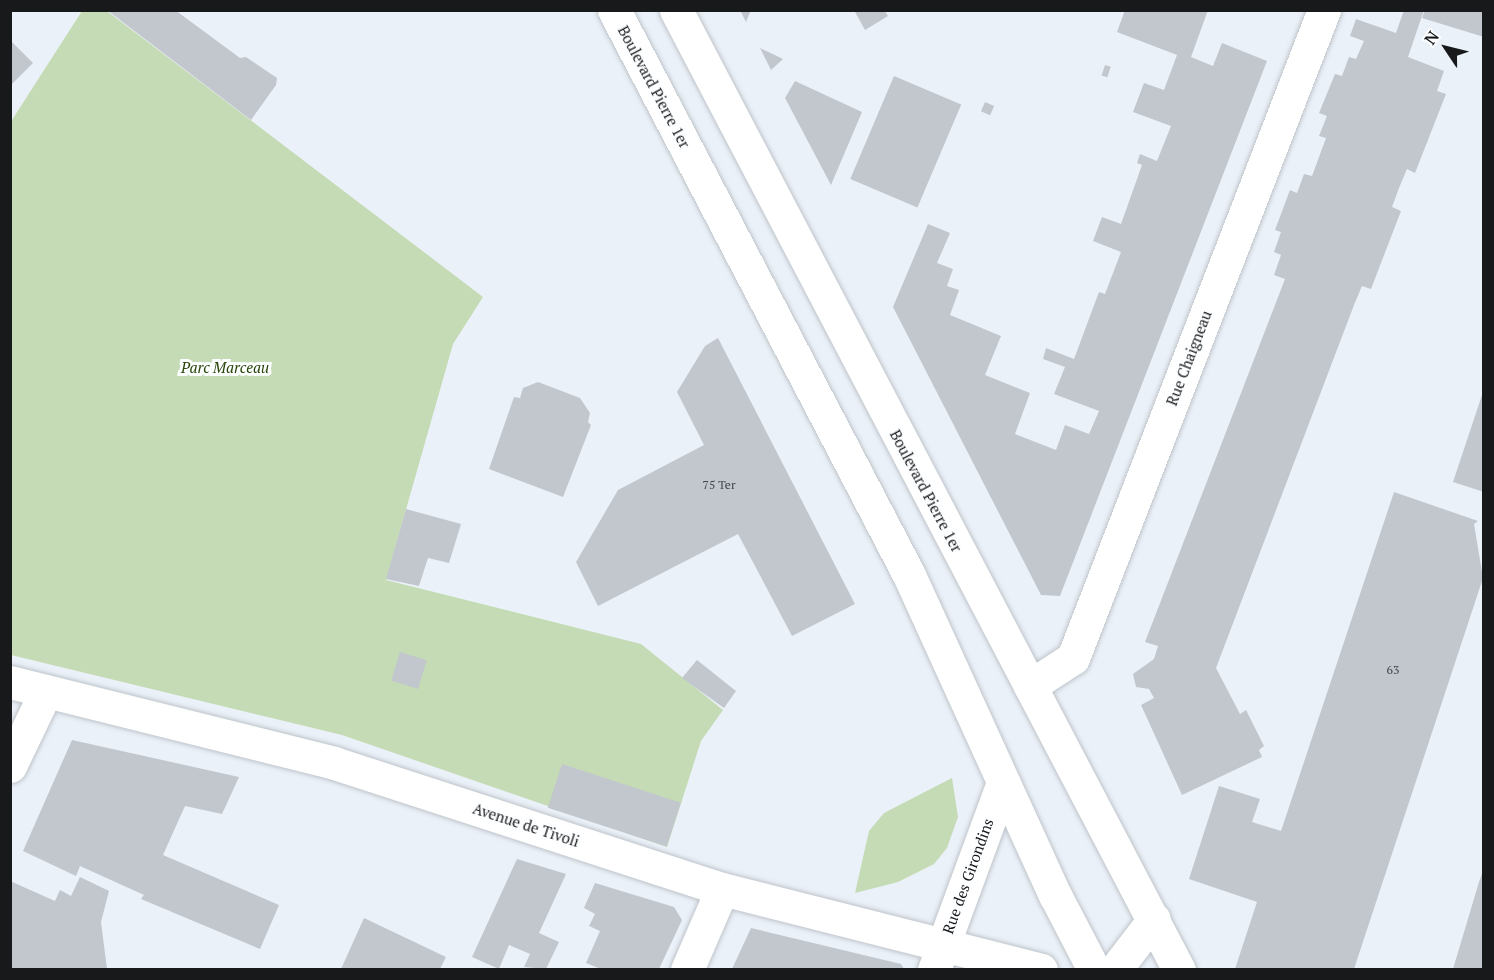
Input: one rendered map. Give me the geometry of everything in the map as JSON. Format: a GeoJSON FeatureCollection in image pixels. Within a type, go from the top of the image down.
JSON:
{"type":"FeatureCollection","features":[{"type":"Feature","properties":{"kind":"street","name":"Boulevard Pierre 1er"},"geometry":{"type":"LineString","coordinates":[[614,10],[909,575],[1054,895],[1094,969]]}},
{"type":"Feature","properties":{"kind":"street","name":"Boulevard Pierre 1er"},"geometry":{"type":"LineString","coordinates":[[676,10],[1179,969]]}},
{"type":"Feature","properties":{"kind":"street","name":"Rue Chaigneau"},"geometry":{"type":"LineString","coordinates":[[1030,686],[1073,658],[1324,10]]}},
{"type":"Feature","properties":{"kind":"street","name":"Avenue de Tivoli"},"geometry":{"type":"LineString","coordinates":[[10,682],[334,763],[938,957],[1041,969]]}},
{"type":"Feature","properties":{"kind":"street"},"geometry":{"type":"LineString","coordinates":[[10,766],[46,691]]}},
{"type":"Feature","properties":{"kind":"street","name":"Rue des Girondins"},"geometry":{"type":"LineString","coordinates":[[938,957],[1003,782]]}},
{"type":"Feature","properties":{"kind":"street"},"geometry":{"type":"LineString","coordinates":[[687,969],[722,889]]}},
{"type":"Feature","properties":{"kind":"street"},"geometry":{"type":"LineString","coordinates":[[1115,969],[1154,919]]}},
{"type":"Feature","properties":{"kind":"green space","name":"Parc Marceau"},"geometry":{"type":"Polygon","coordinates":[[[82,11],[107,11],[483,297],[453,344],[386,580],[641,644],[723,710],[701,741],[667,847],[342,735],[11,655],[10,123],[82,11]]]}},
{"type":"Feature","properties":{"kind":"green space"},"geometry":{"type":"Polygon","coordinates":[[[952,778],[958,817],[947,848],[934,864],[898,882],[855,893],[869,831],[884,813],[952,778]]]}},
{"type":"Feature","properties":{"kind":"building"},"geometry":{"type":"Polygon","coordinates":[[[107,10],[175,10],[240,58],[246,57],[277,78],[276,85],[251,120],[107,10]]]}},
{"type":"Feature","properties":{"kind":"building"},"geometry":{"type":"Polygon","coordinates":[[[740,10],[751,10],[746,22],[740,10]]]}},
{"type":"Feature","properties":{"kind":"building"},"geometry":{"type":"Polygon","coordinates":[[[854,10],[884,10],[888,16],[865,30],[854,10]]]}},
{"type":"Feature","properties":{"kind":"building"},"geometry":{"type":"Polygon","coordinates":[[[1125,10],[1208,10],[1191,57],[1213,66],[1222,43],[1267,61],[1060,596],[1041,595],[893,307],[928,224],[950,233],[937,263],[953,269],[947,286],[959,290],[950,315],[1001,336],[985,375],[1030,393],[1015,434],[1056,450],[1065,425],[1089,434],[1099,411],[1054,394],[1065,367],[1043,359],[1046,348],[1074,359],[1099,292],[1105,294],[1121,252],[1093,241],[1102,217],[1121,224],[1142,165],[1137,163],[1140,154],[1157,161],[1171,126],[1133,112],[1144,83],[1164,90],[1177,55],[1117,32],[1125,10]]]}},
{"type":"Feature","properties":{"kind":"building"},"geometry":{"type":"Polygon","coordinates":[[[1404,10],[1424,10],[1408,57],[1444,71],[1437,91],[1446,94],[1415,173],[1407,169],[1399,188],[1392,207],[1401,211],[1371,289],[1362,286],[1354,305],[1216,668],[1240,714],[1246,710],[1264,746],[1259,750],[1262,757],[1182,795],[1141,705],[1154,698],[1149,689],[1136,687],[1133,674],[1154,659],[1158,646],[1145,642],[1285,279],[1274,275],[1281,255],[1274,252],[1281,232],[1275,230],[1290,190],[1297,193],[1304,174],[1312,176],[1326,138],[1319,136],[1327,116],[1319,113],[1335,74],[1342,76],[1349,57],[1356,59],[1364,41],[1350,36],[1356,19],[1396,33],[1404,10]]]}},
{"type":"Feature","properties":{"kind":"building"},"geometry":{"type":"Polygon","coordinates":[[[1425,10],[1484,10],[1484,37],[1422,18],[1425,10]]]}},
{"type":"Feature","properties":{"kind":"building"},"geometry":{"type":"Polygon","coordinates":[[[10,40],[33,63],[10,86],[10,40]]]}},
{"type":"Feature","properties":{"kind":"building"},"geometry":{"type":"Polygon","coordinates":[[[760,48],[783,59],[771,70],[760,48]]]}},
{"type":"Feature","properties":{"kind":"building"},"geometry":{"type":"Polygon","coordinates":[[[1105,65],[1111,67],[1107,77],[1102,75],[1105,65]]]}},
{"type":"Feature","properties":{"kind":"building"},"geometry":{"type":"Polygon","coordinates":[[[894,76],[961,105],[917,208],[850,179],[894,76]]]}},
{"type":"Feature","properties":{"kind":"building"},"geometry":{"type":"Polygon","coordinates":[[[795,81],[862,112],[831,185],[785,98],[795,81]]]}},
{"type":"Feature","properties":{"kind":"building"},"geometry":{"type":"Polygon","coordinates":[[[985,102],[994,106],[990,115],[981,111],[985,102]]]}},
{"type":"Feature","properties":{"kind":"building"},"geometry":{"type":"Polygon","coordinates":[[[718,338],[855,604],[792,636],[738,534],[598,606],[576,562],[618,490],[704,445],[677,392],[705,346],[718,338]]]}},
{"type":"Feature","properties":{"kind":"building"},"geometry":{"type":"Polygon","coordinates":[[[538,382],[580,398],[590,413],[588,422],[591,425],[563,497],[489,469],[514,397],[520,398],[523,388],[538,382]]]}},
{"type":"Feature","properties":{"kind":"building"},"geometry":{"type":"Polygon","coordinates":[[[1484,392],[1484,492],[1453,482],[1484,392]]]}},
{"type":"Feature","properties":{"kind":"building"},"geometry":{"type":"Polygon","coordinates":[[[1394,492],[1478,521],[1474,524],[1483,578],[1354,969],[1235,969],[1257,902],[1189,879],[1219,786],[1260,799],[1252,822],[1281,831],[1394,492]]]}},
{"type":"Feature","properties":{"kind":"building"},"geometry":{"type":"Polygon","coordinates":[[[406,509],[461,524],[449,563],[428,558],[419,586],[386,579],[406,509]]]}},
{"type":"Feature","properties":{"kind":"building"},"geometry":{"type":"Polygon","coordinates":[[[400,652],[427,660],[418,689],[391,681],[400,652]]]}},
{"type":"Feature","properties":{"kind":"building"},"geometry":{"type":"Polygon","coordinates":[[[697,660],[736,691],[724,708],[682,678],[697,660]]]}},
{"type":"Feature","properties":{"kind":"building"},"geometry":{"type":"Polygon","coordinates":[[[72,740],[239,777],[222,814],[185,806],[163,855],[279,905],[260,949],[141,899],[144,895],[80,866],[76,876],[23,851],[72,740]]]}},
{"type":"Feature","properties":{"kind":"building"},"geometry":{"type":"Polygon","coordinates":[[[562,764],[681,803],[667,846],[548,808],[562,764]]]}},
{"type":"Feature","properties":{"kind":"building"},"geometry":{"type":"Polygon","coordinates":[[[517,859],[566,874],[539,933],[559,942],[546,969],[524,967],[530,954],[509,945],[499,969],[472,957],[517,859]]]}},
{"type":"Feature","properties":{"kind":"building"},"geometry":{"type":"Polygon","coordinates":[[[1484,868],[1484,969],[1453,969],[1479,882],[1484,868]]]}},
{"type":"Feature","properties":{"kind":"building"},"geometry":{"type":"Polygon","coordinates":[[[80,877],[109,891],[101,922],[107,969],[10,969],[10,881],[55,901],[60,890],[71,896],[80,877]]]}},
{"type":"Feature","properties":{"kind":"building"},"geometry":{"type":"Polygon","coordinates":[[[595,883],[674,907],[682,920],[659,969],[601,969],[586,963],[600,931],[589,926],[595,914],[584,908],[595,883]]]}},
{"type":"Feature","properties":{"kind":"building"},"geometry":{"type":"Polygon","coordinates":[[[364,918],[446,957],[440,969],[341,969],[364,918]]]}},
{"type":"Feature","properties":{"kind":"building"},"geometry":{"type":"Polygon","coordinates":[[[751,928],[901,964],[904,969],[732,969],[751,928]]]}}]}
